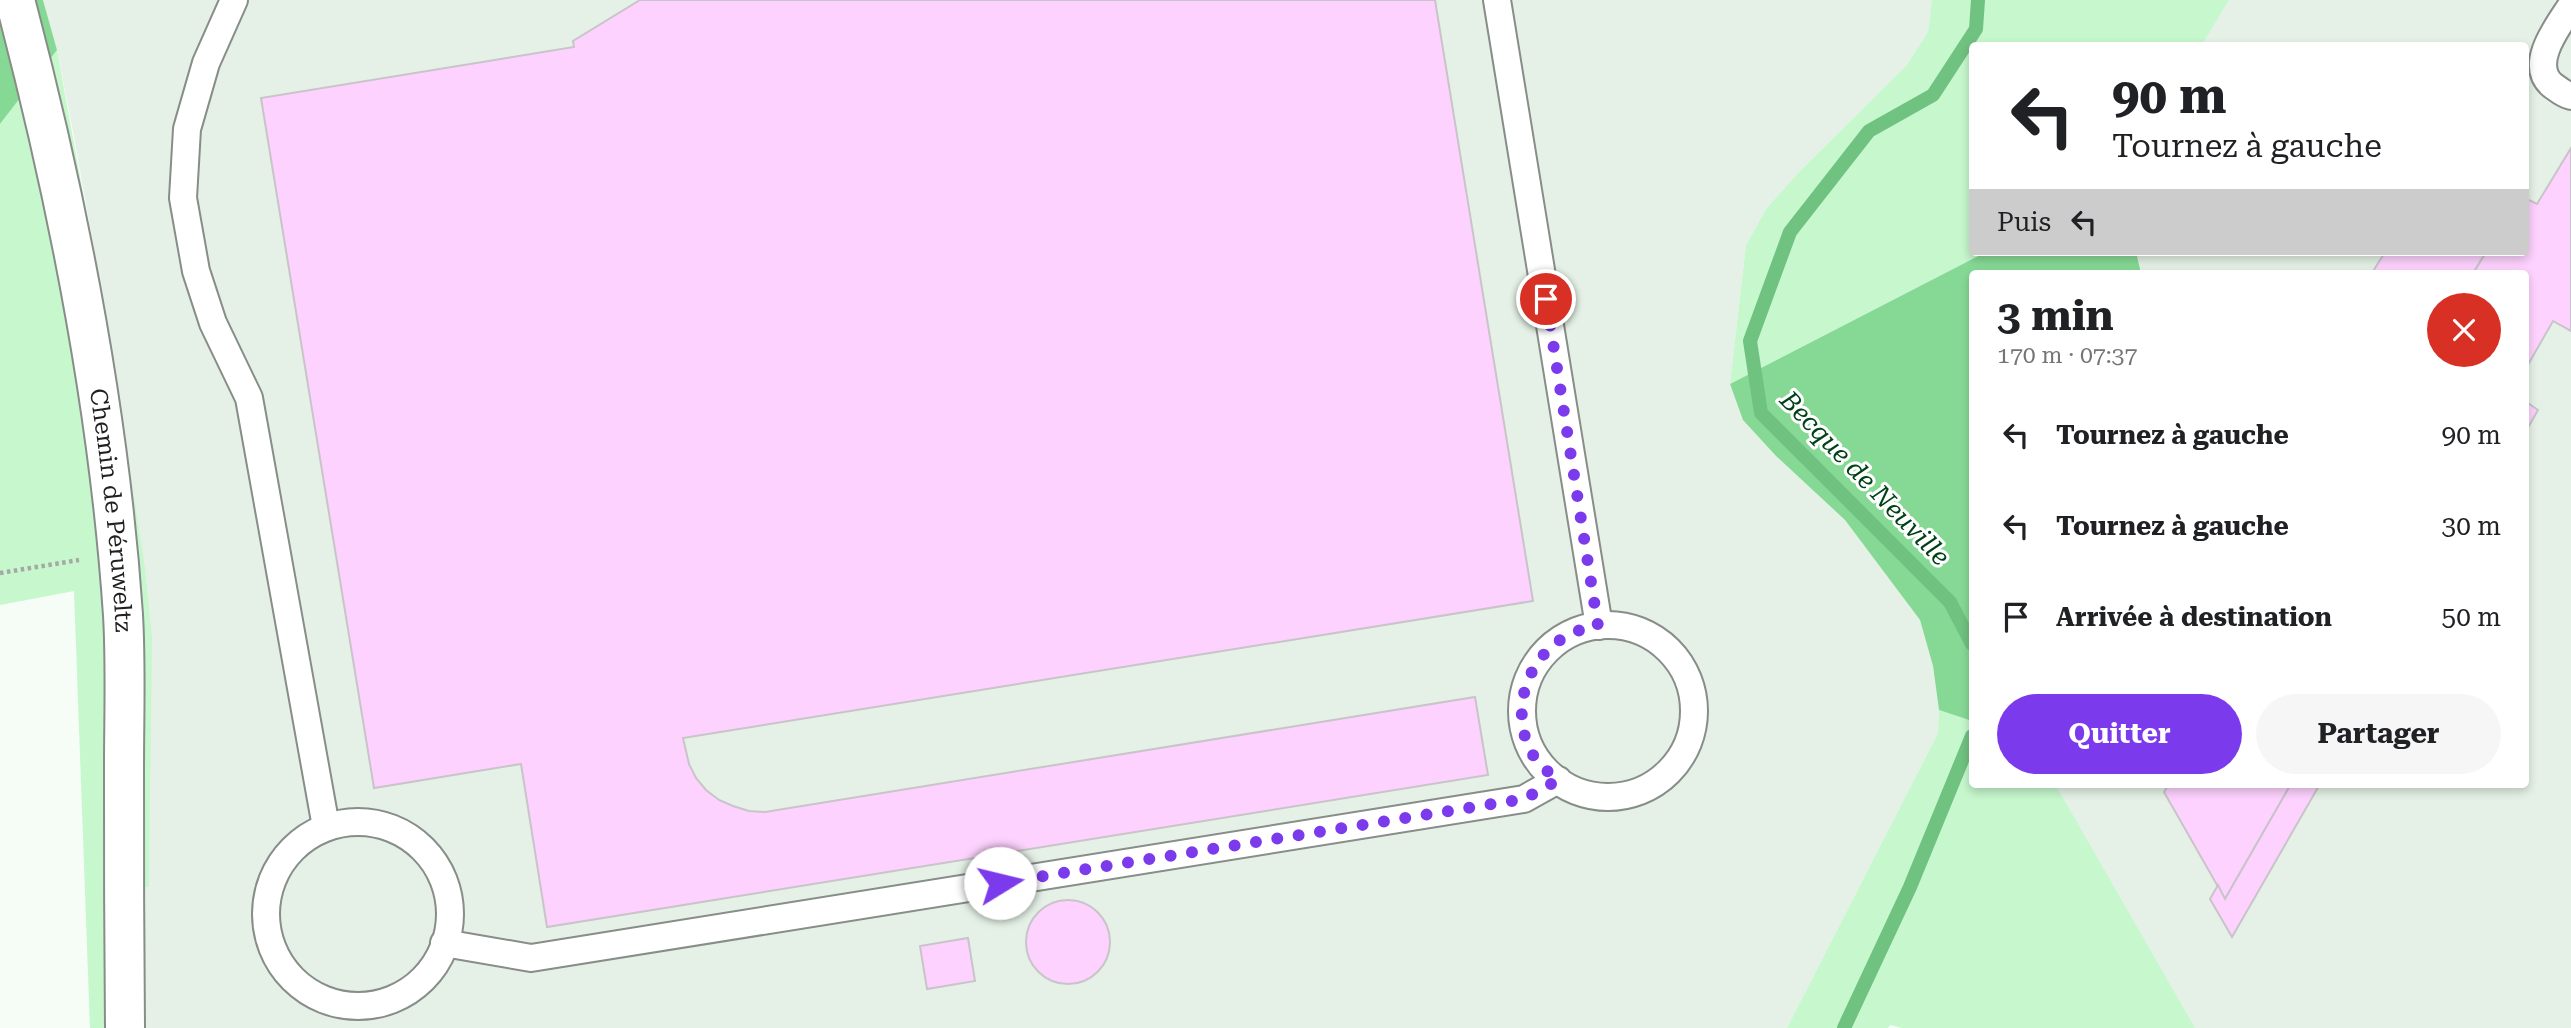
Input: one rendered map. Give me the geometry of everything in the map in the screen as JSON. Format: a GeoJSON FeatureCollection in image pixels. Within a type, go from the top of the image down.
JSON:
{"type":"FeatureCollection","features":[{"type":"Feature","properties":{"kind":"street","name":"Chemin de Péruweltz"},"geometry":{"type":"LineString","coordinates":[[15,0],[52,153],[92,355],[117,554],[123,617],[125,1028]]}},
{"type":"Feature","properties":{"kind":"lane"},"geometry":{"type":"LineString","coordinates":[[234,0],[206,64],[187,130],[183,198],[196,271],[208,310],[248,398],[326,827]]}},
{"type":"Feature","properties":{"kind":"lane"},"geometry":{"type":"LineString","coordinates":[[1497,0],[1598,626]]}},
{"type":"Feature","properties":{"kind":"lane"},"geometry":{"type":"LineString","coordinates":[[2571,6],[2550,39],[2543,61],[2548,81],[2563,94],[2571,96]]}},
{"type":"Feature","properties":{"kind":"lane"},"geometry":{"type":"LineString","coordinates":[[1613,624],[1640,631],[1665,645],[1683,667],[1693,693],[1695,722],[1687,749],[1670,772],[1647,789],[1621,797],[1592,797],[1566,787],[1543,768],[1527,744],[1521,715],[1524,687],[1537,661],[1558,640],[1584,628],[1598,626],[1613,624]]}},
{"type":"Feature","properties":{"kind":"lane"},"geometry":{"type":"LineString","coordinates":[[444,943],[531,958],[1524,799],[1558,780]]}},
{"type":"Feature","properties":{"kind":"lane"},"geometry":{"type":"LineString","coordinates":[[355,822],[386,826],[414,841],[436,864],[448,893],[450,924],[444,943],[441,955],[423,980],[397,998],[367,1006],[337,1004],[310,993],[287,974],[272,948],[266,920],[269,891],[281,864],[300,842],[326,827],[355,822]]}},
{"type":"Feature","properties":{"kind":"path"},"geometry":{"type":"LineString","coordinates":[[0,573],[117,554]]}},
{"type":"Feature","properties":{"kind":"shaded area"},"geometry":{"type":"Polygon","coordinates":[[[43,0],[1932,0],[1928,32],[1906,66],[1800,171],[1766,209],[1746,245],[1730,384],[1744,421],[1776,456],[1845,520],[1920,620],[1933,666],[1939,710],[1938,733],[1787,1028],[136,1028],[135,887],[148,887],[110,342],[74,136],[57,50],[43,0]]]}},
{"type":"Feature","properties":{"kind":"shaded area"},"geometry":{"type":"Polygon","coordinates":[[[2229,0],[2571,0],[2571,1028],[2192,1028],[2056,788],[2529,788],[2529,270],[2140,270],[2137,256],[2529,256],[2529,42],[2204,42],[2229,0]]]}},
{"type":"Feature","properties":{"kind":"green space"},"geometry":{"type":"Polygon","coordinates":[[[0,0],[43,0],[57,50],[0,124],[0,0]]]}},
{"type":"Feature","properties":{"kind":"green space"},"geometry":{"type":"Polygon","coordinates":[[[1932,0],[2229,0],[2204,42],[1969,42],[1969,256],[1978,256],[1730,384],[1746,245],[1766,209],[1800,171],[1906,66],[1928,32],[1932,0]]]}},
{"type":"Feature","properties":{"kind":"green space"},"geometry":{"type":"Polygon","coordinates":[[[57,50],[110,342],[145,568],[152,638],[149,887],[136,887],[136,1028],[90,1028],[74,591],[0,605],[0,124],[57,50]]]}},
{"type":"Feature","properties":{"kind":"green space"},"geometry":{"type":"Polygon","coordinates":[[[1978,256],[2137,256],[2140,270],[1969,270],[1969,720],[1939,710],[1933,666],[1920,620],[1845,520],[1776,456],[1743,420],[1730,384],[1978,256]]]}},
{"type":"Feature","properties":{"kind":"green space"},"geometry":{"type":"Polygon","coordinates":[[[1939,710],[1969,720],[1969,788],[2057,788],[2195,1028],[1902,1028],[1890,1025],[1888,1028],[1787,1028],[1938,733],[1939,710]]]}},
{"type":"Feature","properties":{"kind":"building"},"geometry":{"type":"Polygon","coordinates":[[[640,0],[1435,0],[1533,601],[683,738],[689,764],[706,790],[733,806],[765,812],[1475,697],[1488,775],[547,927],[521,764],[374,788],[261,98],[574,47],[573,41],[640,0]]]}},
{"type":"Feature","properties":{"kind":"building"},"geometry":{"type":"Polygon","coordinates":[[[2571,148],[2571,331],[2553,321],[2529,363],[2529,270],[2475,270],[2484,256],[2529,256],[2529,200],[2537,204],[2571,148]]]}},
{"type":"Feature","properties":{"kind":"building"},"geometry":{"type":"Polygon","coordinates":[[[2383,256],[2484,256],[2475,270],[2374,270],[2383,256]]]}},
{"type":"Feature","properties":{"kind":"building"},"geometry":{"type":"Polygon","coordinates":[[[2529,404],[2538,410],[2529,426],[2529,404]]]}},
{"type":"Feature","properties":{"kind":"building"},"geometry":{"type":"Polygon","coordinates":[[[2166,788],[2289,788],[2225,899],[2164,792],[2166,788]]]}},
{"type":"Feature","properties":{"kind":"building"},"geometry":{"type":"Polygon","coordinates":[[[2289,788],[2318,788],[2232,937],[2210,899],[2218,885],[2225,899],[2289,788]]]}},
{"type":"Feature","properties":{"kind":"building"},"geometry":{"type":"Polygon","coordinates":[[[1068,900],[1084,903],[1098,912],[1107,926],[1110,942],[1107,958],[1098,972],[1084,981],[1068,984],[1052,981],[1038,972],[1029,958],[1026,942],[1029,926],[1038,912],[1052,903],[1068,900]]]}},
{"type":"Feature","properties":{"kind":"building"},"geometry":{"type":"Polygon","coordinates":[[[968,938],[975,981],[927,989],[920,946],[968,938]]]}},
{"type":"Feature","properties":{"kind":"waterway","name":"Becque de Neuville"},"geometry":{"type":"LineString","coordinates":[[1969,638],[1950,602],[1761,413],[1750,341],[1790,232],[1869,131],[1933,95],[1976,29],[1978,0]]}},
{"type":"Feature","properties":{"kind":"waterway","name":"Becque de Neuville"},"geometry":{"type":"LineString","coordinates":[[1844,1028],[1910,887],[1969,743]]}},
{"type":"Feature","properties":{"kind":"route"},"geometry":{"type":"LineString","coordinates":[[1000,883],[1524,799],[1558,780],[1543,768],[1527,744],[1521,715],[1524,687],[1537,661],[1558,640],[1584,628],[1598,626],[1546,299]]}}]}
